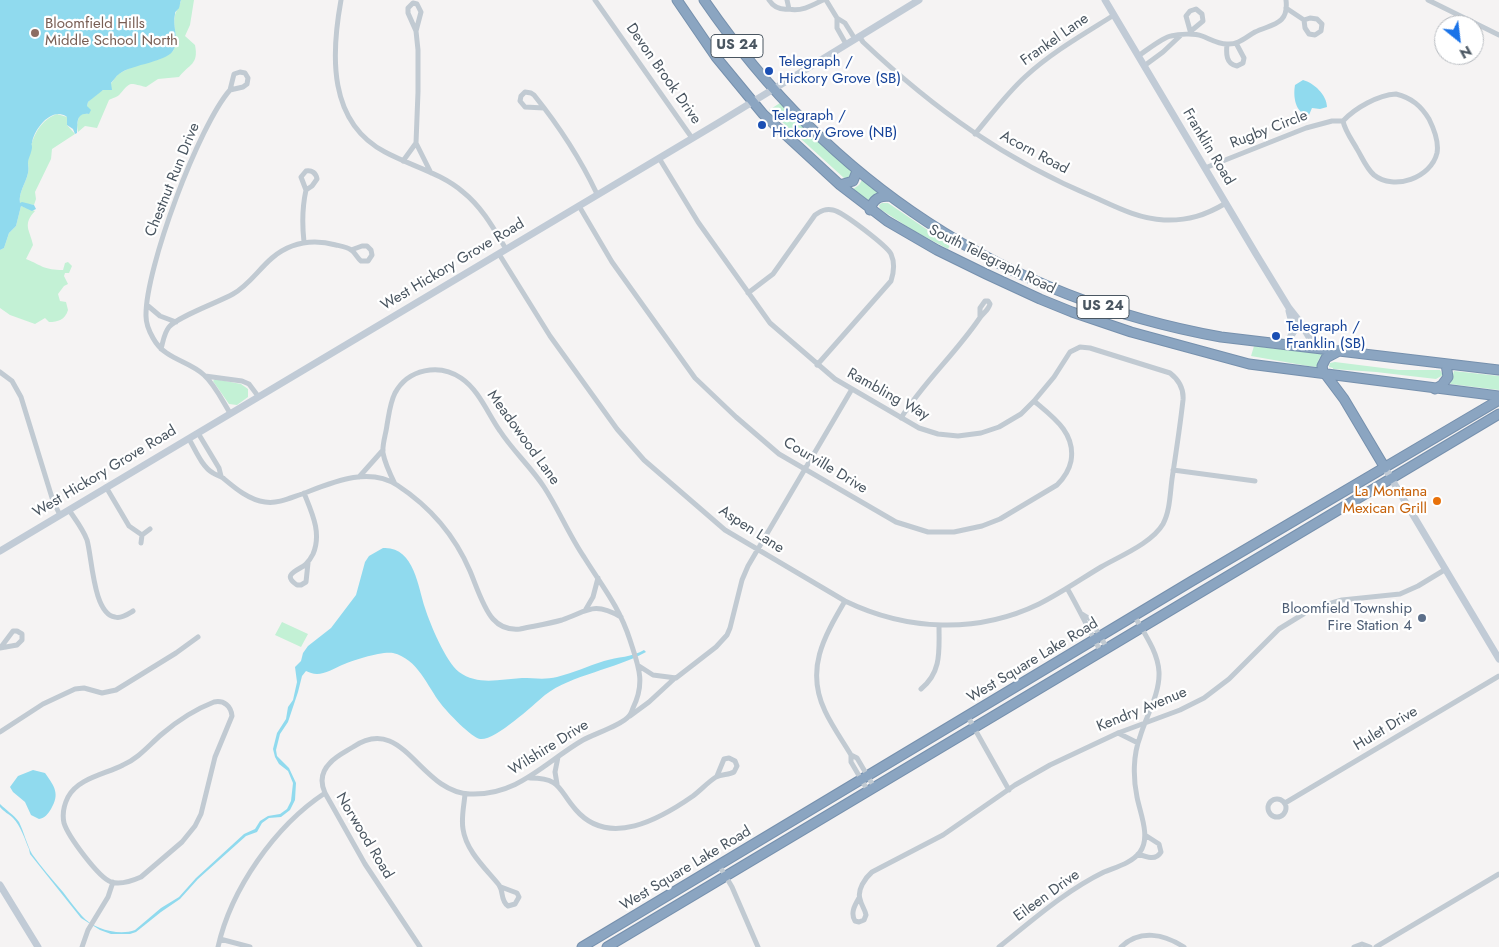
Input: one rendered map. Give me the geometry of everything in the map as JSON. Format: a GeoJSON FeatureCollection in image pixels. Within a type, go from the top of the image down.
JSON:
{"type":"FeatureCollection","features":[{"type":"Feature","properties":{"kind":"highway","name":"US 24"},"geometry":{"type":"LineString","coordinates":[[677,0],[704,40],[752,102]]}},
{"type":"Feature","properties":{"kind":"highway","name":"US 24"},"geometry":{"type":"LineString","coordinates":[[704,0],[738,48],[773,89]]}},
{"type":"Feature","properties":{"kind":"highway","name":"South Telegraph Road"},"geometry":{"type":"LineString","coordinates":[[773,89],[823,140],[857,171],[933,228],[1048,287],[1120,313],[1181,330],[1221,337],[1499,370]]}},
{"type":"Feature","properties":{"kind":"highway","name":"South Telegraph Road"},"geometry":{"type":"LineString","coordinates":[[752,102],[790,140],[870,210],[937,250],[1006,284],[1072,312],[1131,332],[1248,364],[1499,398]]}},
{"type":"Feature","properties":{"kind":"highway"},"geometry":{"type":"LineString","coordinates":[[840,185],[853,181],[857,171]]}},
{"type":"Feature","properties":{"kind":"highway"},"geometry":{"type":"LineString","coordinates":[[870,210],[875,200],[879,197],[889,196]]}},
{"type":"Feature","properties":{"kind":"highway"},"geometry":{"type":"LineString","coordinates":[[1341,350],[1326,358],[1323,362],[1322,366],[1325,375],[1344,399],[1385,468]]}},
{"type":"Feature","properties":{"kind":"highway"},"geometry":{"type":"LineString","coordinates":[[1435,389],[1442,385],[1448,377],[1446,364]]}},
{"type":"Feature","properties":{"kind":"highway","name":"West Square Lake Road"},"geometry":{"type":"LineString","coordinates":[[582,947],[1385,468],[1499,398]]}},
{"type":"Feature","properties":{"kind":"highway","name":"West Square Lake Road"},"geometry":{"type":"LineString","coordinates":[[607,947],[1499,414]]}},
{"type":"Feature","properties":{"kind":"street"},"geometry":{"type":"LineString","coordinates":[[341,0],[336,29],[337,81],[342,104],[352,123],[380,149],[455,186],[469,197],[483,214],[506,249]]}},
{"type":"Feature","properties":{"kind":"street","name":"Devon Brook Drive"},"geometry":{"type":"LineString","coordinates":[[595,0],[692,138]]}},
{"type":"Feature","properties":{"kind":"street"},"geometry":{"type":"LineString","coordinates":[[770,0],[779,8],[797,10],[825,0],[836,18],[837,28],[846,44]]}},
{"type":"Feature","properties":{"kind":"street"},"geometry":{"type":"LineString","coordinates":[[787,0],[789,9]]}},
{"type":"Feature","properties":{"kind":"street","name":"West Hickory Grove Road"},"geometry":{"type":"LineString","coordinates":[[0,551],[499,254],[919,0]]}},
{"type":"Feature","properties":{"kind":"street","name":"Franklin Road"},"geometry":{"type":"LineString","coordinates":[[1105,0],[1226,204],[1315,347]]}},
{"type":"Feature","properties":{"kind":"street"},"geometry":{"type":"LineString","coordinates":[[1144,66],[1164,52],[1180,36],[1191,32],[1227,44],[1236,43],[1256,32],[1277,24],[1284,16],[1286,0]]}},
{"type":"Feature","properties":{"kind":"street"},"geometry":{"type":"LineString","coordinates":[[1428,0],[1499,35]]}},
{"type":"Feature","properties":{"kind":"street"},"geometry":{"type":"LineString","coordinates":[[416,31],[408,13],[408,8],[413,3],[417,4],[421,12],[416,31],[419,79],[416,143],[432,174]]}},
{"type":"Feature","properties":{"kind":"street"},"geometry":{"type":"LineString","coordinates":[[1286,8],[1304,20]]}},
{"type":"Feature","properties":{"kind":"street","name":"Frankel Lane"},"geometry":{"type":"LineString","coordinates":[[975,134],[1009,92],[1037,66],[1114,15]]}},
{"type":"Feature","properties":{"kind":"street","name":"Acorn Road"},"geometry":{"type":"LineString","coordinates":[[836,18],[845,23],[857,38],[864,42],[907,82],[975,134],[1018,160],[1077,190],[1144,218],[1165,220],[1193,218],[1226,204]]}},
{"type":"Feature","properties":{"kind":"street"},"geometry":{"type":"LineString","coordinates":[[1138,56],[1172,35],[1180,36]]}},
{"type":"Feature","properties":{"kind":"street"},"geometry":{"type":"LineString","coordinates":[[1227,44],[1228,62],[1237,66],[1243,63],[1244,58],[1236,43]]}},
{"type":"Feature","properties":{"kind":"street","name":"Chestnut Run Drive"},"geometry":{"type":"LineString","coordinates":[[230,90],[220,102],[209,124],[177,197],[159,250],[147,304],[147,324],[161,349],[175,360],[205,376],[242,380],[258,396]]}},
{"type":"Feature","properties":{"kind":"street"},"geometry":{"type":"LineString","coordinates":[[544,108],[525,107],[521,104],[521,96],[525,92],[531,93],[544,108],[570,144],[597,194]]}},
{"type":"Feature","properties":{"kind":"street","name":"Rugby Circle"},"geometry":{"type":"LineString","coordinates":[[1205,168],[1306,128],[1332,121],[1343,121],[1355,111],[1379,98],[1390,95],[1403,96],[1419,105],[1428,118],[1436,138],[1436,154],[1430,166],[1417,176],[1400,182],[1385,181],[1373,174],[1369,169],[1343,121]]}},
{"type":"Feature","properties":{"kind":"street"},"geometry":{"type":"LineString","coordinates":[[403,161],[416,143]]}},
{"type":"Feature","properties":{"kind":"street","name":"Rambling Way"},"geometry":{"type":"LineString","coordinates":[[659,158],[690,210],[770,322],[835,380],[919,428],[945,435],[967,435],[987,431],[1005,424],[1021,414],[1034,401],[1054,377],[1068,355],[1080,347],[1090,348],[1165,370],[1177,379],[1183,395],[1166,515],[1162,524],[1154,535],[1067,588]]}},
{"type":"Feature","properties":{"kind":"street"},"geometry":{"type":"LineString","coordinates":[[304,242],[302,212],[306,190]]}},
{"type":"Feature","properties":{"kind":"street","name":"Courville Drive"},"geometry":{"type":"LineString","coordinates":[[579,206],[624,278],[701,386],[770,448],[906,527],[928,532],[947,533],[982,526],[1000,519],[1060,482],[1070,467],[1072,451],[1066,433],[1059,423],[1034,401]]}},
{"type":"Feature","properties":{"kind":"street"},"geometry":{"type":"LineString","coordinates":[[748,293],[773,274],[815,215],[826,209],[839,211],[885,246],[893,260],[894,270],[891,281],[817,364]]}},
{"type":"Feature","properties":{"kind":"street"},"geometry":{"type":"LineString","coordinates":[[161,349],[165,334],[176,322],[234,294],[252,280],[276,254],[286,248],[304,242],[329,243],[351,250]]}},
{"type":"Feature","properties":{"kind":"street","name":"Aspen Lane"},"geometry":{"type":"LineString","coordinates":[[499,254],[536,315],[629,444],[644,460],[711,520],[758,550],[845,601],[888,618],[911,623],[939,626],[980,623],[1010,615],[1039,604],[1067,588]]}},
{"type":"Feature","properties":{"kind":"street"},"geometry":{"type":"LineString","coordinates":[[147,304],[160,316],[176,322]]}},
{"type":"Feature","properties":{"kind":"street","name":"Franklin Road"},"geometry":{"type":"LineString","coordinates":[[1286,344],[1294,331],[1289,308]]}},
{"type":"Feature","properties":{"kind":"street"},"geometry":{"type":"LineString","coordinates":[[901,418],[920,390],[964,339],[980,317]]}},
{"type":"Feature","properties":{"kind":"street","name":"Meadowood Lane"},"geometry":{"type":"LineString","coordinates":[[395,484],[388,469],[383,450],[391,403],[396,391],[412,376],[424,371],[442,370],[454,374],[467,383],[474,391],[503,436],[540,482],[579,550],[608,592],[621,617],[638,666]]}},
{"type":"Feature","properties":{"kind":"street"},"geometry":{"type":"LineString","coordinates":[[0,372],[15,385],[21,397],[53,501],[60,515]]}},
{"type":"Feature","properties":{"kind":"street","name":"Chestnut Run Drive"},"geometry":{"type":"LineString","coordinates":[[205,376],[230,413]]}},
{"type":"Feature","properties":{"kind":"street","name":"Wilshire Drive"},"geometry":{"type":"LineString","coordinates":[[325,794],[322,777],[332,761],[359,743],[368,739],[379,738],[399,746],[441,785],[466,794],[497,791],[530,778],[587,738],[629,717],[649,702],[716,647],[727,635],[742,580],[852,389]]}},
{"type":"Feature","properties":{"kind":"street"},"geometry":{"type":"LineString","coordinates":[[198,433],[219,468],[221,476]]}},
{"type":"Feature","properties":{"kind":"street"},"geometry":{"type":"LineString","coordinates":[[189,439],[212,473],[221,476],[251,498],[265,502],[284,500],[334,482],[359,477],[376,478],[395,484],[433,515],[448,532],[463,555],[492,618],[502,627],[515,630],[520,629],[557,621],[586,609],[604,609],[621,617]]}},
{"type":"Feature","properties":{"kind":"street"},"geometry":{"type":"LineString","coordinates":[[359,477],[383,450]]}},
{"type":"Feature","properties":{"kind":"street"},"geometry":{"type":"LineString","coordinates":[[1385,468],[1499,659]]}},
{"type":"Feature","properties":{"kind":"street"},"geometry":{"type":"LineString","coordinates":[[1173,470],[1255,481]]}},
{"type":"Feature","properties":{"kind":"street"},"geometry":{"type":"LineString","coordinates":[[106,487],[129,526],[142,535]]}},
{"type":"Feature","properties":{"kind":"street"},"geometry":{"type":"LineString","coordinates":[[304,493],[315,521],[317,533],[316,546],[308,563],[306,582],[296,585],[293,583],[292,572],[308,563]]}},
{"type":"Feature","properties":{"kind":"street"},"geometry":{"type":"LineString","coordinates":[[69,510],[87,540],[91,565],[103,607],[108,614],[115,617],[124,616],[133,611]]}},
{"type":"Feature","properties":{"kind":"street"},"geometry":{"type":"LineString","coordinates":[[141,543],[142,535],[150,529]]}},
{"type":"Feature","properties":{"kind":"street","name":"Kendry Avenue"},"geometry":{"type":"LineString","coordinates":[[859,898],[864,882],[872,872],[943,835],[1008,790],[1050,765],[1118,733],[1186,707],[1216,690],[1230,679],[1280,629],[1305,613],[1342,600],[1400,594],[1418,586],[1446,569]]}},
{"type":"Feature","properties":{"kind":"street"},"geometry":{"type":"LineString","coordinates":[[586,609],[593,597],[598,578]]}},
{"type":"Feature","properties":{"kind":"street"},"geometry":{"type":"LineString","coordinates":[[1067,588],[1082,614],[1090,619],[1104,650]]}},
{"type":"Feature","properties":{"kind":"street"},"geometry":{"type":"LineString","coordinates":[[845,601],[823,642],[818,658],[816,679],[825,712],[851,754],[857,758],[871,789]]}},
{"type":"Feature","properties":{"kind":"street"},"geometry":{"type":"LineString","coordinates":[[1135,617],[1154,651],[1159,670],[1156,692],[1138,743],[1135,782],[1145,835],[1143,848],[1138,854]]}},
{"type":"Feature","properties":{"kind":"street"},"geometry":{"type":"LineString","coordinates":[[921,689],[930,680],[938,665],[939,626]]}},
{"type":"Feature","properties":{"kind":"street"},"geometry":{"type":"LineString","coordinates":[[0,732],[43,704],[75,689],[84,688],[102,693],[116,690],[170,657],[198,637]]}},
{"type":"Feature","properties":{"kind":"street"},"geometry":{"type":"LineString","coordinates":[[638,666],[653,675],[676,678]]}},
{"type":"Feature","properties":{"kind":"street"},"geometry":{"type":"LineString","coordinates":[[629,717],[640,690],[641,681],[638,666]]}},
{"type":"Feature","properties":{"kind":"street","name":"Hulet Drive"},"geometry":{"type":"LineString","coordinates":[[1285,803],[1499,676]]}},
{"type":"Feature","properties":{"kind":"street"},"geometry":{"type":"LineString","coordinates":[[214,702],[224,703],[232,712],[231,721],[215,757],[201,814],[195,826],[182,842],[141,877],[128,882],[112,882],[107,880],[97,870],[68,831],[63,814],[68,797],[82,783],[126,764],[135,758],[164,732],[192,714],[214,702]]}},
{"type":"Feature","properties":{"kind":"street"},"geometry":{"type":"LineString","coordinates":[[968,717],[1008,790]]}},
{"type":"Feature","properties":{"kind":"street"},"geometry":{"type":"LineString","coordinates":[[1118,733],[1138,743]]}},
{"type":"Feature","properties":{"kind":"street"},"geometry":{"type":"LineString","coordinates":[[556,784],[555,772],[558,757]]}},
{"type":"Feature","properties":{"kind":"street"},"geometry":{"type":"LineString","coordinates":[[530,778],[548,780],[556,784],[584,818],[602,827],[618,829],[635,827],[664,813],[692,797],[717,776]]}},
{"type":"Feature","properties":{"kind":"street","name":"Norwood Road"},"geometry":{"type":"LineString","coordinates":[[218,947],[227,916],[242,886],[265,852],[298,814],[325,794],[365,864],[420,947]]}},
{"type":"Feature","properties":{"kind":"street"},"geometry":{"type":"LineString","coordinates":[[466,794],[462,818],[464,837],[484,868],[501,887]]}},
{"type":"Feature","properties":{"kind":"street","name":"Eileen Drive"},"geometry":{"type":"LineString","coordinates":[[999,947],[1077,887],[1130,861],[1138,854],[1151,858],[1160,853],[1159,844],[1145,835]]}},
{"type":"Feature","properties":{"kind":"street"},"geometry":{"type":"LineString","coordinates":[[719,865],[732,887],[758,947]]}},
{"type":"Feature","properties":{"kind":"street"},"geometry":{"type":"LineString","coordinates":[[1376,947],[1499,874]]}},
{"type":"Feature","properties":{"kind":"street"},"geometry":{"type":"LineString","coordinates":[[82,946],[88,930],[108,897],[112,882]]}},
{"type":"Feature","properties":{"kind":"street"},"geometry":{"type":"LineString","coordinates":[[0,885],[38,947]]}},
{"type":"Feature","properties":{"kind":"street"},"geometry":{"type":"LineString","coordinates":[[1121,947],[1133,939],[1151,935],[1166,937],[1184,947]]}},
{"type":"Feature","properties":{"kind":"street"},"geometry":{"type":"LineString","coordinates":[[220,939],[250,947]]}},
{"type":"Feature","properties":{"kind":"street"},"geometry":{"type":"LineString","coordinates":[[1354,947],[1362,944],[1370,947]]}},
{"type":"Feature","properties":{"kind":"green space"},"geometry":{"type":"Polygon","coordinates":[[[181,0],[194,0],[190,25],[185,36],[195,45],[196,57],[192,64],[179,77],[158,79],[146,87],[129,85],[119,95],[109,100],[97,128],[85,126],[78,132],[79,116],[84,113],[89,114],[88,102],[100,91],[107,89],[118,74],[138,64],[160,59],[173,51],[175,46],[175,15],[181,0]]]}},
{"type":"Feature","properties":{"kind":"green space"},"geometry":{"type":"Polygon","coordinates":[[[780,103],[813,137],[851,170],[852,177],[844,178],[769,110],[780,103]]]}},
{"type":"Feature","properties":{"kind":"green space"},"geometry":{"type":"Polygon","coordinates":[[[57,114],[67,117],[67,125],[75,134],[52,149],[51,159],[35,192],[36,199],[34,205],[20,203],[21,192],[28,173],[29,155],[33,140],[44,122],[57,114]]]}},
{"type":"Feature","properties":{"kind":"green space"},"geometry":{"type":"Polygon","coordinates":[[[862,180],[879,193],[869,201],[853,189],[862,180]]]}},
{"type":"Feature","properties":{"kind":"green space"},"geometry":{"type":"Polygon","coordinates":[[[888,203],[932,233],[951,243],[948,249],[914,231],[880,209],[879,205],[888,203]]]}},
{"type":"Feature","properties":{"kind":"green space"},"geometry":{"type":"Polygon","coordinates":[[[21,206],[35,211],[28,224],[33,245],[26,259],[52,269],[63,270],[65,263],[68,262],[72,266],[69,273],[65,273],[64,276],[68,284],[58,294],[60,301],[66,302],[68,310],[65,316],[58,321],[49,322],[45,318],[35,324],[10,315],[0,308],[0,250],[4,248],[9,233],[16,226],[21,206]]]}},
{"type":"Feature","properties":{"kind":"green space"},"geometry":{"type":"Polygon","coordinates":[[[1254,346],[1322,355],[1317,367],[1308,366],[1251,356],[1254,346]]]}},
{"type":"Feature","properties":{"kind":"green space"},"geometry":{"type":"Polygon","coordinates":[[[1330,363],[1399,370],[1440,370],[1443,375],[1436,379],[1333,369],[1329,367],[1330,363]]]}},
{"type":"Feature","properties":{"kind":"green space"},"geometry":{"type":"Polygon","coordinates":[[[1454,371],[1499,376],[1499,390],[1450,384],[1454,371]]]}},
{"type":"Feature","properties":{"kind":"green space"},"geometry":{"type":"Polygon","coordinates":[[[215,379],[241,384],[248,389],[248,397],[237,405],[229,404],[213,381],[215,379]]]}},
{"type":"Feature","properties":{"kind":"green space"},"geometry":{"type":"Polygon","coordinates":[[[282,622],[308,634],[301,647],[275,635],[282,622]]]}},
{"type":"Feature","properties":{"kind":"water"},"geometry":{"type":"Polygon","coordinates":[[[0,0],[181,0],[179,8],[175,13],[176,40],[171,53],[118,75],[111,83],[112,90],[103,90],[88,102],[87,106],[91,110],[89,114],[79,117],[77,133],[75,134],[73,129],[67,125],[67,117],[61,114],[55,114],[50,117],[36,131],[33,137],[28,162],[28,173],[21,192],[20,203],[34,205],[36,209],[32,211],[21,206],[16,226],[9,233],[4,248],[0,250],[0,0]]]}},
{"type":"Feature","properties":{"kind":"water"},"geometry":{"type":"Polygon","coordinates":[[[1303,80],[1319,90],[1325,98],[1327,107],[1320,109],[1312,108],[1309,115],[1304,114],[1298,108],[1294,89],[1295,85],[1303,80]]]}},
{"type":"Feature","properties":{"kind":"water"},"geometry":{"type":"Polygon","coordinates":[[[383,548],[393,549],[402,554],[408,561],[417,579],[427,615],[439,642],[454,667],[466,676],[490,681],[553,678],[604,661],[630,656],[644,650],[646,652],[556,688],[504,729],[495,735],[480,739],[466,730],[448,713],[421,674],[402,656],[393,653],[382,653],[353,661],[323,673],[316,674],[306,671],[302,676],[288,722],[280,734],[276,750],[277,756],[289,768],[296,783],[295,800],[290,810],[281,817],[269,818],[262,823],[257,832],[246,836],[198,879],[180,899],[136,932],[130,934],[111,934],[100,930],[81,918],[30,854],[23,833],[13,818],[0,807],[0,804],[19,822],[32,854],[87,921],[99,928],[114,932],[135,930],[161,908],[179,897],[196,878],[244,834],[255,829],[260,821],[268,816],[280,814],[287,809],[291,801],[293,783],[288,771],[279,764],[273,749],[277,733],[286,719],[288,707],[293,700],[297,682],[295,667],[301,661],[303,653],[308,646],[331,628],[356,595],[365,562],[369,556],[383,548]]]}},
{"type":"Feature","properties":{"kind":"water"},"geometry":{"type":"Polygon","coordinates":[[[33,770],[45,773],[54,787],[56,795],[49,813],[39,819],[31,815],[25,802],[10,787],[18,776],[33,770]]]}},
{"type":"Feature","properties":{"kind":"place","name":"Bloomfield Hills Middle School North"},"geometry":{"type":"Point","coordinates":[35,33]}},
{"type":"Feature","properties":{"kind":"place","name":"Telegraph / Hickory Grove (SB)"},"geometry":{"type":"Point","coordinates":[769,71]}},
{"type":"Feature","properties":{"kind":"place","name":"Telegraph / Hickory Grove (NB)"},"geometry":{"type":"Point","coordinates":[762,125]}},
{"type":"Feature","properties":{"kind":"place","name":"Telegraph / Franklin (SB)"},"geometry":{"type":"Point","coordinates":[1276,336]}},
{"type":"Feature","properties":{"kind":"place","name":"La Montana Mexican Grill"},"geometry":{"type":"Point","coordinates":[1437,501]}},
{"type":"Feature","properties":{"kind":"place","name":"Bloomfield Township Fire Station 4"},"geometry":{"type":"Point","coordinates":[1422,618]}}]}
